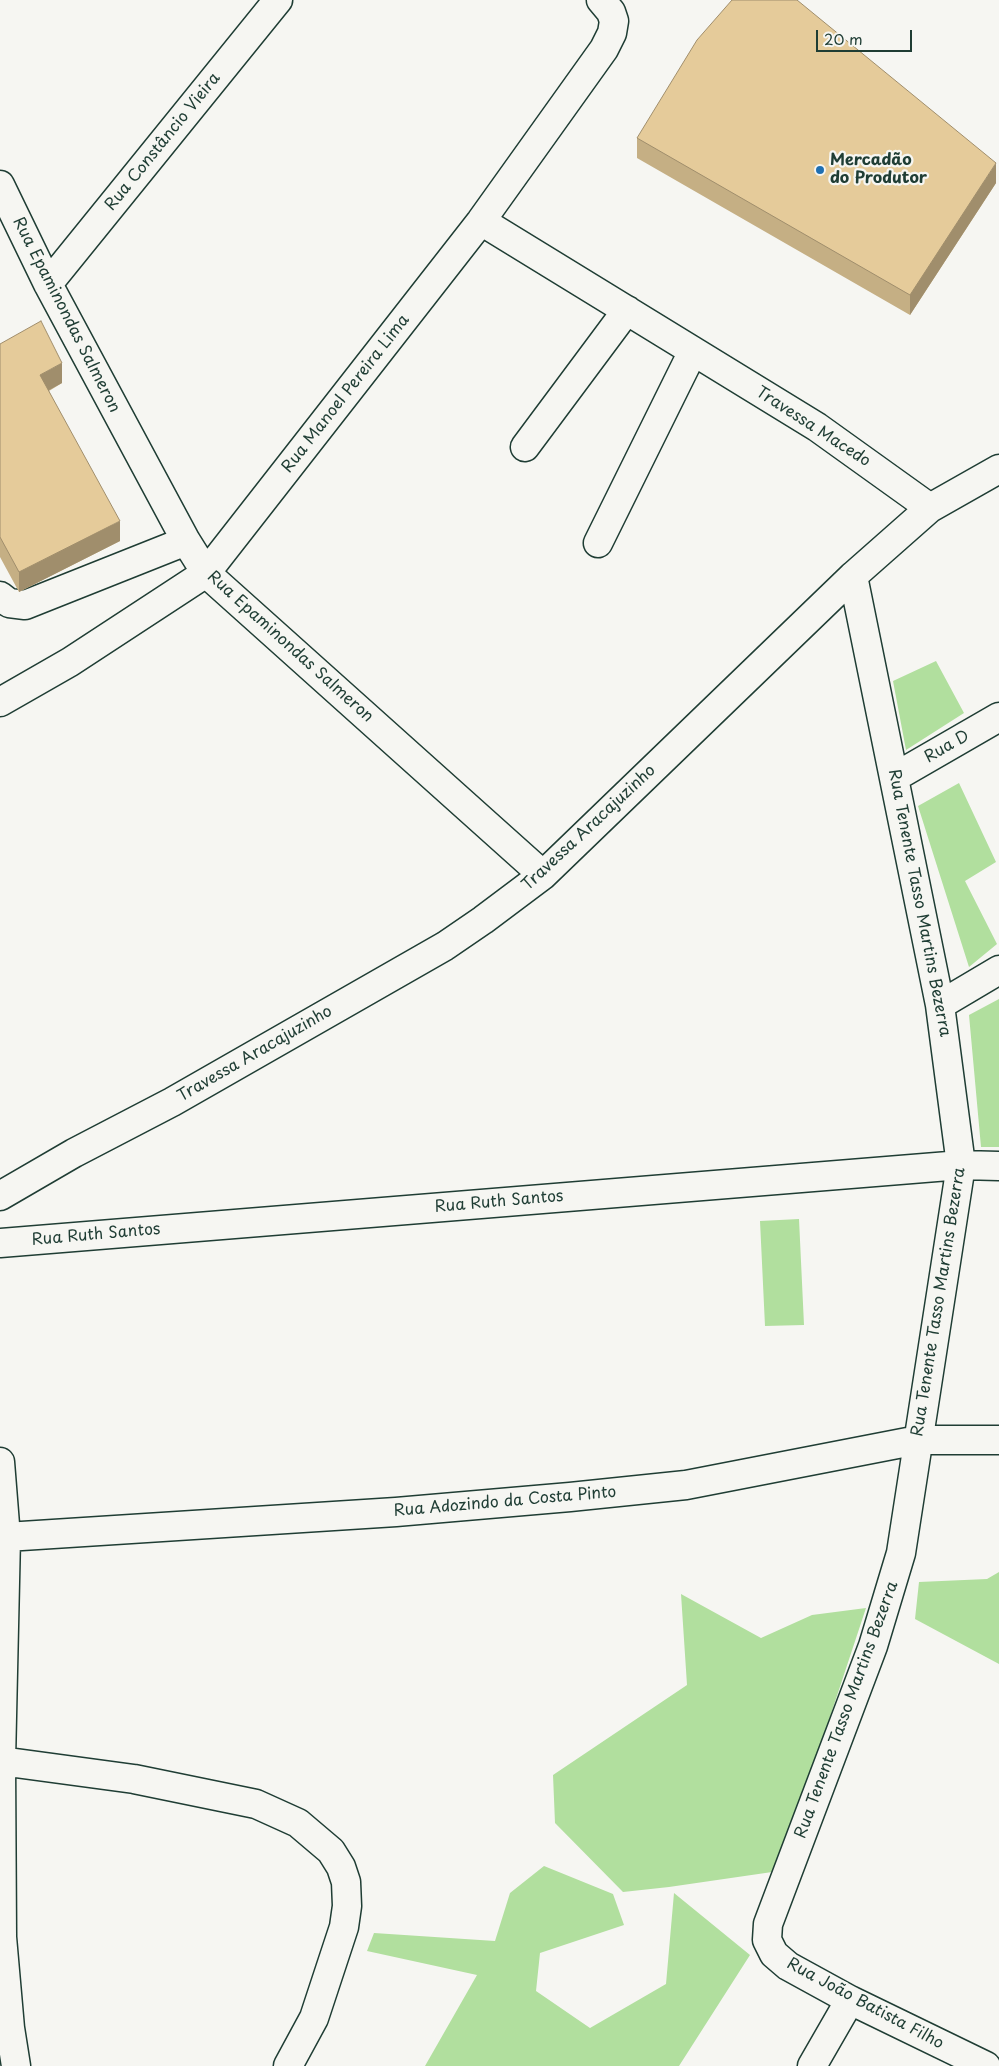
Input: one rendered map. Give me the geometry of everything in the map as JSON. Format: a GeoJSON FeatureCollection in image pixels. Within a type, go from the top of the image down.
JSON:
{"type":"FeatureCollection","features":[{"type":"Feature","properties":{"kind":"street","name":"Rua Constâncio Vieira"},"geometry":{"type":"LineString","coordinates":[[48,284],[278,0]]}},
{"type":"Feature","properties":{"kind":"street","name":"Rua Manoel Pereira Lima"},"geometry":{"type":"LineString","coordinates":[[0,702],[70,662],[206,573],[481,221],[604,49],[614,29],[606,6]]}},
{"type":"Feature","properties":{"kind":"street","name":"Rua Epaminondas Salmeron"},"geometry":{"type":"LineString","coordinates":[[0,185],[48,284],[186,541],[206,573],[543,875]]}},
{"type":"Feature","properties":{"kind":"street","name":"Travessa Macedo"},"geometry":{"type":"LineString","coordinates":[[481,221],[817,427],[930,508]]}},
{"type":"Feature","properties":{"kind":"street"},"geometry":{"type":"LineString","coordinates":[[525,447],[627,310]]}},
{"type":"Feature","properties":{"kind":"street"},"geometry":{"type":"LineString","coordinates":[[598,542],[694,351]]}},
{"type":"Feature","properties":{"kind":"street","name":"Travessa Aracajuzinho"},"geometry":{"type":"LineString","coordinates":[[0,1196],[74,1152],[172,1102],[445,946],[543,875],[853,576],[930,508],[999,469]]}},
{"type":"Feature","properties":{"kind":"street"},"geometry":{"type":"LineString","coordinates":[[0,596],[9,603],[26,604],[186,541]]}},
{"type":"Feature","properties":{"kind":"street","name":"Rua Tenente Tasso Martins Bezerra"},"geometry":{"type":"LineString","coordinates":[[768,1924],[873,1646],[902,1552],[961,1165],[940,1005],[853,576]]}},
{"type":"Feature","properties":{"kind":"street","name":"Rua D"},"geometry":{"type":"LineString","coordinates":[[895,776],[999,717]]}},
{"type":"Feature","properties":{"kind":"street"},"geometry":{"type":"LineString","coordinates":[[940,1005],[999,970]]}},
{"type":"Feature","properties":{"kind":"street","name":"Rua Ruth Santos"},"geometry":{"type":"LineString","coordinates":[[0,1243],[961,1165],[999,1166]]}},
{"type":"Feature","properties":{"kind":"street","name":"Rua Adozindo da Costa Pinto"},"geometry":{"type":"LineString","coordinates":[[6,1537],[396,1512],[686,1485],[918,1440],[999,1440]]}},
{"type":"Feature","properties":{"kind":"street"},"geometry":{"type":"LineString","coordinates":[[0,1462],[6,1537],[1,1761],[1,1936],[10,2028],[16,2066]]}},
{"type":"Feature","properties":{"kind":"street"},"geometry":{"type":"LineString","coordinates":[[1,1761],[134,1779],[256,1804],[298,1823],[330,1851],[341,1867],[346,1882],[347,1906],[344,1927],[314,2018],[288,2066]]}},
{"type":"Feature","properties":{"kind":"street","name":"Rua João Batista Filho"},"geometry":{"type":"LineString","coordinates":[[768,1924],[768,1945],[780,1959],[850,2000],[986,2066]]}},
{"type":"Feature","properties":{"kind":"street"},"geometry":{"type":"LineString","coordinates":[[812,2066],[850,2000]]}},
{"type":"Feature","properties":{"kind":"green space"},"geometry":{"type":"Polygon","coordinates":[[[936,661],[964,713],[906,750],[893,681],[936,661]]]}},
{"type":"Feature","properties":{"kind":"green space"},"geometry":{"type":"Polygon","coordinates":[[[959,783],[996,862],[965,881],[997,944],[969,967],[918,806],[959,783]]]}},
{"type":"Feature","properties":{"kind":"green space"},"geometry":{"type":"Polygon","coordinates":[[[999,999],[999,1147],[981,1147],[969,1015],[999,999]]]}},
{"type":"Feature","properties":{"kind":"green space"},"geometry":{"type":"Polygon","coordinates":[[[799,1219],[804,1325],[765,1326],[760,1221],[799,1219]]]}},
{"type":"Feature","properties":{"kind":"green space"},"geometry":{"type":"Polygon","coordinates":[[[999,1572],[999,1664],[915,1619],[919,1582],[987,1579],[999,1572]]]}},
{"type":"Feature","properties":{"kind":"green space"},"geometry":{"type":"Polygon","coordinates":[[[681,1594],[761,1638],[812,1615],[866,1608],[779,1871],[623,1892],[555,1823],[553,1775],[687,1685],[681,1594]]]}},
{"type":"Feature","properties":{"kind":"green space"},"geometry":{"type":"Polygon","coordinates":[[[544,1866],[613,1894],[624,1925],[540,1953],[536,1991],[590,2028],[666,1984],[674,1893],[750,1955],[679,2066],[425,2066],[477,1975],[367,1951],[374,1933],[495,1941],[510,1893],[544,1866]]]}},
{"type":"Feature","properties":{"kind":"building","name":"Mercadão do Produtor"},"geometry":{"type":"Polygon","coordinates":[[[732,0],[797,0],[996,163],[910,295],[637,138],[697,40],[732,0]]]}},
{"type":"Feature","properties":{"kind":"building"},"geometry":{"type":"Polygon","coordinates":[[[41,321],[62,363],[40,375],[120,521],[19,572],[0,537],[0,344],[41,321]]]}},
{"type":"Feature","properties":{"kind":"place","name":"Mercadão do Produtor"},"geometry":{"type":"Point","coordinates":[820,170]}}]}
